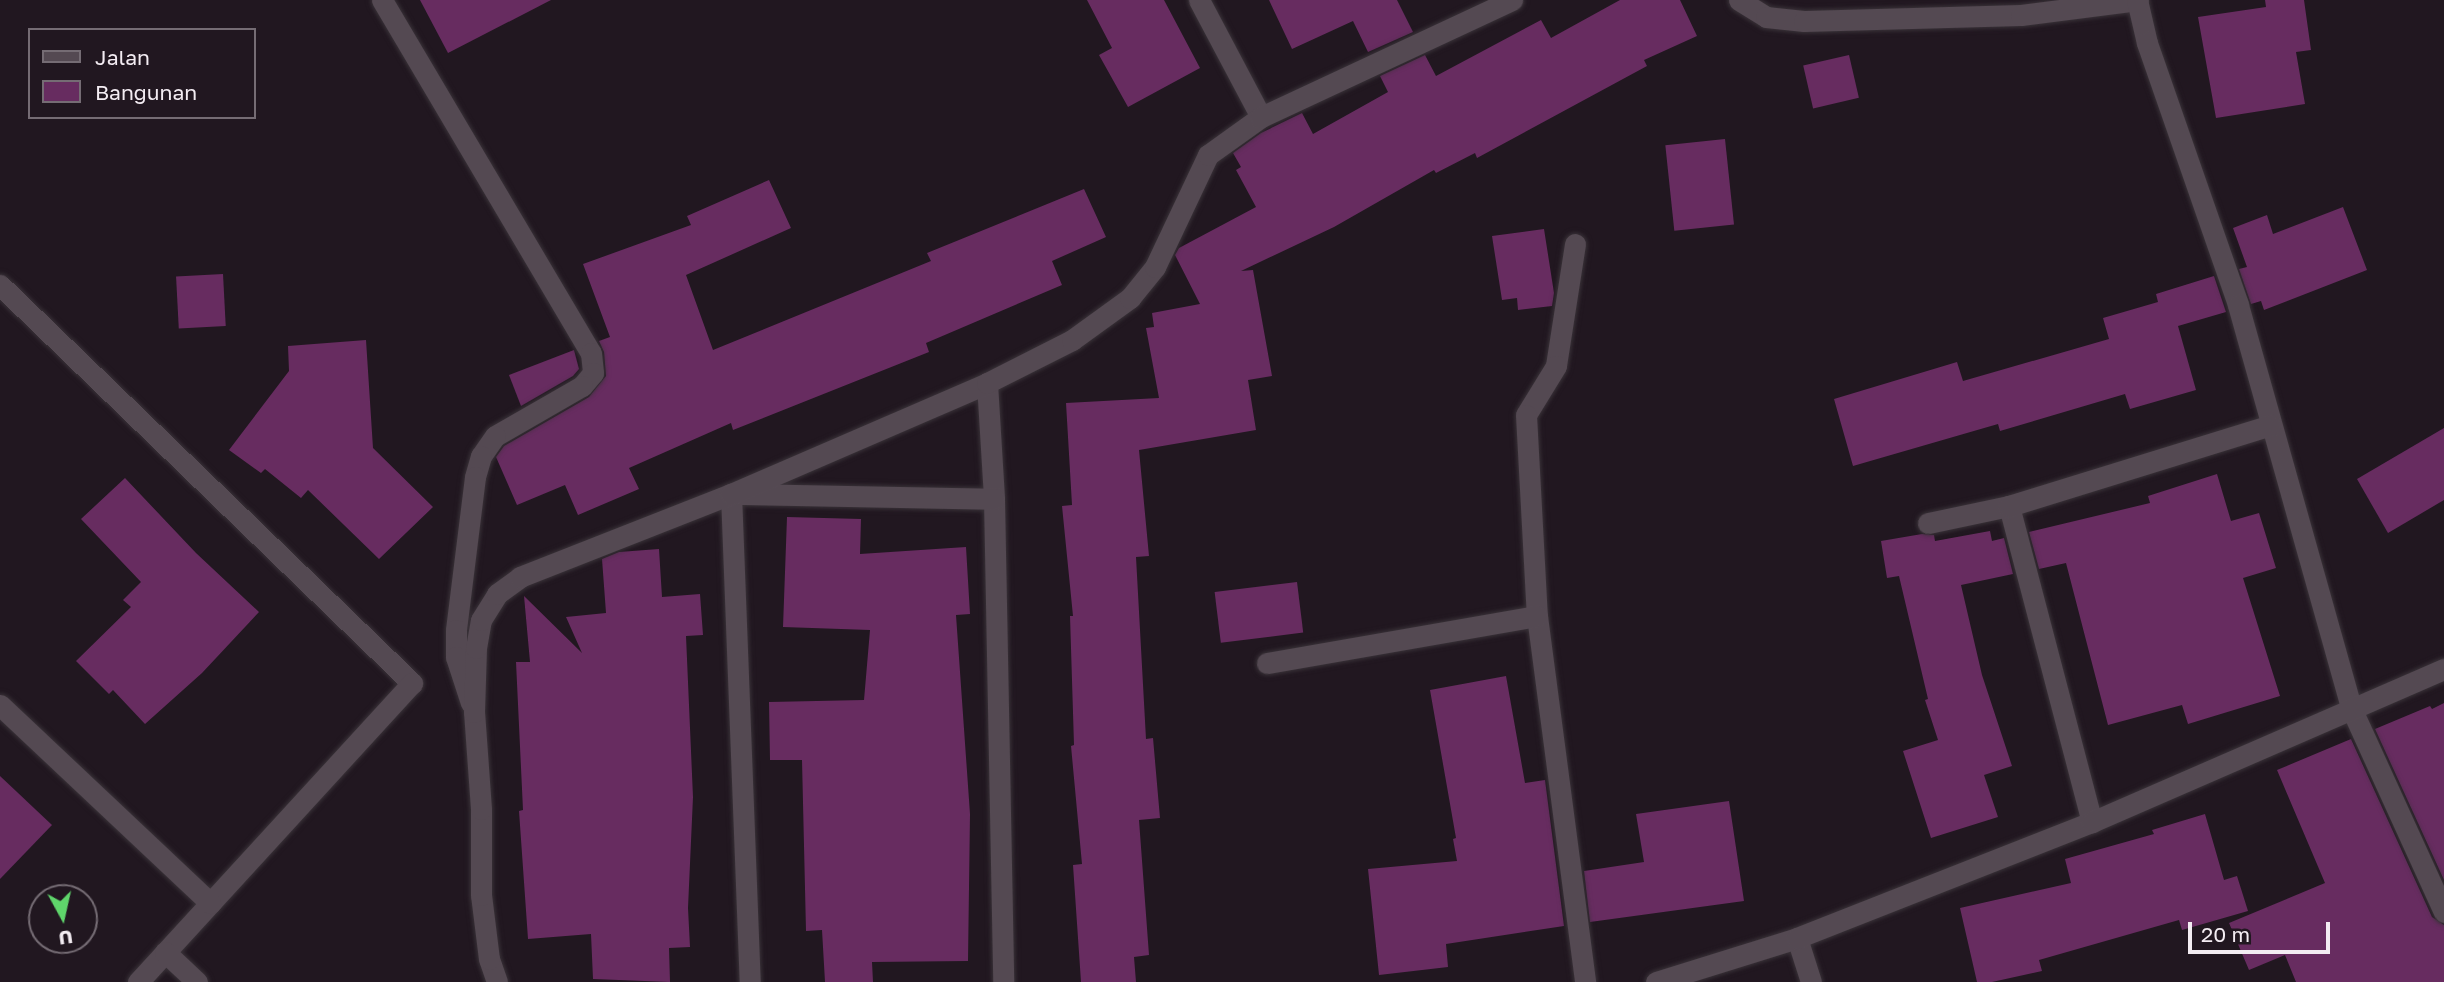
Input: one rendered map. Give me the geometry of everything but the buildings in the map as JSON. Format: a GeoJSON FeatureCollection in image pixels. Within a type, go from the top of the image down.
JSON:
{"type":"FeatureCollection","features":[{"type":"Feature","properties":{"kind":"street"},"geometry":{"type":"LineString","coordinates":[[382,0],[592,353],[593,373],[582,386],[495,436],[481,456],[475,477],[456,629],[458,666],[474,712]]}},
{"type":"Feature","properties":{"kind":"street"},"geometry":{"type":"LineString","coordinates":[[1199,0],[1261,117]]}},
{"type":"Feature","properties":{"kind":"street"},"geometry":{"type":"LineString","coordinates":[[1739,0],[1766,17],[1804,21],[2021,15],[2138,0],[2147,43],[2238,305],[2352,710],[2444,912]]}},
{"type":"Feature","properties":{"kind":"street"},"geometry":{"type":"LineString","coordinates":[[496,982],[489,959],[481,895],[481,809],[474,712],[476,648],[481,620],[497,594],[520,577],[731,494],[987,383],[1072,340],[1130,298],[1155,267],[1208,155],[1261,117],[1504,1]]}},
{"type":"Feature","properties":{"kind":"street"},"geometry":{"type":"LineString","coordinates":[[1574,244],[1556,366],[1526,415],[1537,616],[1585,982]]}},
{"type":"Feature","properties":{"kind":"street"},"geometry":{"type":"LineString","coordinates":[[0,285],[412,683],[138,982]]}},
{"type":"Feature","properties":{"kind":"street"},"geometry":{"type":"LineString","coordinates":[[987,383],[994,499],[1003,982]]}},
{"type":"Feature","properties":{"kind":"street"},"geometry":{"type":"LineString","coordinates":[[1928,523],[2009,506],[2270,425]]}},
{"type":"Feature","properties":{"kind":"street"},"geometry":{"type":"LineString","coordinates":[[731,494],[994,499]]}},
{"type":"Feature","properties":{"kind":"street"},"geometry":{"type":"LineString","coordinates":[[731,494],[750,982]]}},
{"type":"Feature","properties":{"kind":"street"},"geometry":{"type":"LineString","coordinates":[[2009,506],[2092,822]]}},
{"type":"Feature","properties":{"kind":"street"},"geometry":{"type":"LineString","coordinates":[[1267,663],[1537,616]]}},
{"type":"Feature","properties":{"kind":"street"},"geometry":{"type":"LineString","coordinates":[[1656,982],[1797,938],[2092,822],[2444,669]]}},
{"type":"Feature","properties":{"kind":"street"},"geometry":{"type":"LineString","coordinates":[[0,705],[210,903]]}},
{"type":"Feature","properties":{"kind":"street"},"geometry":{"type":"LineString","coordinates":[[1797,938],[1811,982]]}},
{"type":"Feature","properties":{"kind":"street"},"geometry":{"type":"LineString","coordinates":[[165,952],[197,982]]}}]}
